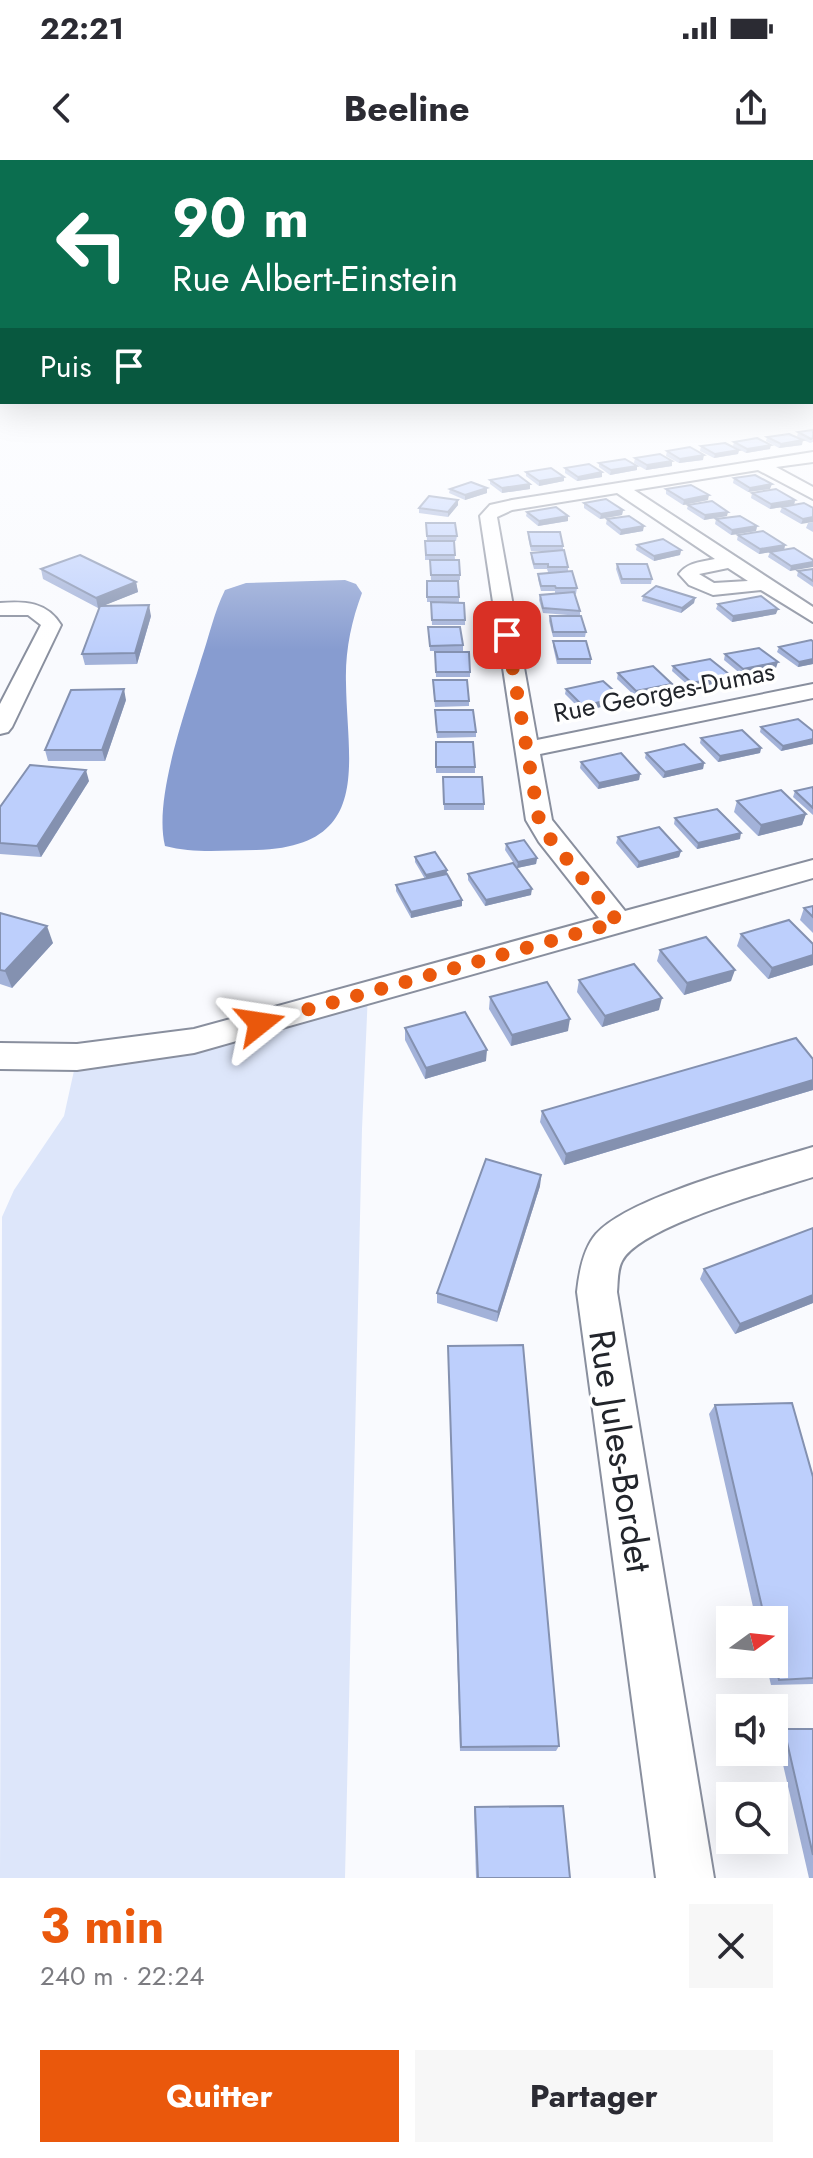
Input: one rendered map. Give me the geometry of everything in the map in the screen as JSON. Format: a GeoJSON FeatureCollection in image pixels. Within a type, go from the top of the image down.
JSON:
{"type":"FeatureCollection","features":[{"type":"Feature","properties":{"kind":"street"},"geometry":{"type":"LineString","coordinates":[[613,489],[512,505],[496,509],[488,516],[539,820],[548,836],[618,922]]}},
{"type":"Feature","properties":{"kind":"street"},"geometry":{"type":"LineString","coordinates":[[622,489],[813,616]]}},
{"type":"Feature","properties":{"kind":"street"},"geometry":{"type":"LineString","coordinates":[[731,562],[693,569],[688,574],[701,585],[715,590],[763,584]]}},
{"type":"Feature","properties":{"kind":"street"},"geometry":{"type":"LineString","coordinates":[[0,609],[34,610],[48,618],[51,625],[0,727]]}},
{"type":"Feature","properties":{"kind":"street","name":"Rue Georges-Dumas"},"geometry":{"type":"LineString","coordinates":[[527,749],[813,691]]}},
{"type":"Feature","properties":{"kind":"street"},"geometry":{"type":"LineString","coordinates":[[0,1056],[77,1057],[194,1041],[813,869]]}},
{"type":"Feature","properties":{"kind":"street","name":"Rue Jules-Bordet"},"geometry":{"type":"LineString","coordinates":[[685,1878],[597,1292],[599,1269],[609,1246],[638,1224],[813,1162]]}},
{"type":"Feature","properties":{"kind":"shaded area"},"geometry":{"type":"Polygon","coordinates":[[[368,993],[362,1129],[345,1878],[0,1878],[2,1217],[14,1190],[64,1116],[77,1057],[368,993]]]}},
{"type":"Feature","properties":{"kind":"water"},"geometry":{"type":"Polygon","coordinates":[[[345,580],[356,584],[362,593],[352,626],[346,671],[349,771],[345,796],[336,817],[320,834],[294,845],[210,851],[165,846],[163,826],[167,778],[180,727],[225,590],[246,583],[345,580]]]}},
{"type":"Feature","properties":{"kind":"building"},"geometry":{"type":"Polygon","coordinates":[[[450,489],[483,489],[465,495],[450,489]]]}},
{"type":"Feature","properties":{"kind":"building"},"geometry":{"type":"Polygon","coordinates":[[[666,489],[699,489],[709,495],[684,500],[666,489]]]}},
{"type":"Feature","properties":{"kind":"building"},"geometry":{"type":"Polygon","coordinates":[[[776,489],[795,500],[771,504],[752,493],[776,489]]]}},
{"type":"Feature","properties":{"kind":"building"},"geometry":{"type":"Polygon","coordinates":[[[429,496],[458,500],[448,512],[419,508],[429,496]]]}},
{"type":"Feature","properties":{"kind":"building"},"geometry":{"type":"Polygon","coordinates":[[[606,499],[623,510],[601,514],[584,503],[606,499]]]}},
{"type":"Feature","properties":{"kind":"building"},"geometry":{"type":"Polygon","coordinates":[[[712,501],[728,512],[705,515],[688,505],[712,501]]]}},
{"type":"Feature","properties":{"kind":"building"},"geometry":{"type":"Polygon","coordinates":[[[804,503],[813,508],[813,517],[803,519],[782,507],[804,503]]]}},
{"type":"Feature","properties":{"kind":"building"},"geometry":{"type":"Polygon","coordinates":[[[556,507],[568,516],[539,521],[527,512],[556,507]]]}},
{"type":"Feature","properties":{"kind":"building"},"geometry":{"type":"Polygon","coordinates":[[[629,516],[644,526],[621,530],[607,519],[629,516]]]}},
{"type":"Feature","properties":{"kind":"building"},"geometry":{"type":"Polygon","coordinates":[[[740,516],[757,526],[732,530],[716,519],[740,516]]]}},
{"type":"Feature","properties":{"kind":"building"},"geometry":{"type":"Polygon","coordinates":[[[426,523],[455,523],[457,536],[427,536],[426,523]]]}},
{"type":"Feature","properties":{"kind":"building"},"geometry":{"type":"Polygon","coordinates":[[[763,531],[785,545],[760,549],[738,535],[763,531]]]}},
{"type":"Feature","properties":{"kind":"building"},"geometry":{"type":"Polygon","coordinates":[[[528,532],[560,532],[563,546],[531,546],[528,532]]]}},
{"type":"Feature","properties":{"kind":"building"},"geometry":{"type":"Polygon","coordinates":[[[663,539],[681,550],[654,556],[637,545],[663,539]]]}},
{"type":"Feature","properties":{"kind":"building"},"geometry":{"type":"Polygon","coordinates":[[[425,541],[454,541],[455,555],[426,555],[425,541]]]}},
{"type":"Feature","properties":{"kind":"building"},"geometry":{"type":"Polygon","coordinates":[[[794,548],[813,562],[791,566],[770,552],[794,548]]]}},
{"type":"Feature","properties":{"kind":"building"},"geometry":{"type":"Polygon","coordinates":[[[564,550],[568,567],[534,564],[531,553],[564,550]]]}},
{"type":"Feature","properties":{"kind":"building"},"geometry":{"type":"Polygon","coordinates":[[[80,555],[136,582],[96,598],[41,569],[80,555]]]}},
{"type":"Feature","properties":{"kind":"building"},"geometry":{"type":"Polygon","coordinates":[[[430,560],[459,560],[460,575],[431,575],[430,560]]]}},
{"type":"Feature","properties":{"kind":"building"},"geometry":{"type":"Polygon","coordinates":[[[617,564],[647,564],[652,579],[622,579],[617,564]]]}},
{"type":"Feature","properties":{"kind":"building"},"geometry":{"type":"Polygon","coordinates":[[[813,569],[813,581],[798,571],[813,569]]]}},
{"type":"Feature","properties":{"kind":"building"},"geometry":{"type":"Polygon","coordinates":[[[572,571],[577,588],[541,586],[538,574],[572,571]]]}},
{"type":"Feature","properties":{"kind":"building"},"geometry":{"type":"Polygon","coordinates":[[[427,581],[458,581],[459,597],[427,597],[427,581]]]}},
{"type":"Feature","properties":{"kind":"building"},"geometry":{"type":"Polygon","coordinates":[[[656,586],[695,598],[682,608],[643,596],[656,586]]]}},
{"type":"Feature","properties":{"kind":"building"},"geometry":{"type":"Polygon","coordinates":[[[574,592],[580,611],[543,608],[540,595],[574,592]]]}},
{"type":"Feature","properties":{"kind":"building"},"geometry":{"type":"Polygon","coordinates":[[[761,596],[778,609],[733,616],[718,604],[761,596]]]}},
{"type":"Feature","properties":{"kind":"building"},"geometry":{"type":"Polygon","coordinates":[[[431,602],[464,603],[465,620],[432,620],[431,602]]]}},
{"type":"Feature","properties":{"kind":"building"},"geometry":{"type":"Polygon","coordinates":[[[149,605],[135,653],[82,654],[100,606],[149,605]]]}},
{"type":"Feature","properties":{"kind":"building"},"geometry":{"type":"Polygon","coordinates":[[[550,616],[581,616],[586,632],[553,632],[550,616]]]}},
{"type":"Feature","properties":{"kind":"building"},"geometry":{"type":"Polygon","coordinates":[[[428,627],[460,627],[463,645],[430,646],[428,627]]]}},
{"type":"Feature","properties":{"kind":"building"},"geometry":{"type":"Polygon","coordinates":[[[811,640],[813,659],[799,662],[779,647],[811,640]]]}},
{"type":"Feature","properties":{"kind":"building"},"geometry":{"type":"Polygon","coordinates":[[[553,641],[586,641],[591,659],[558,659],[553,641]]]}},
{"type":"Feature","properties":{"kind":"building"},"geometry":{"type":"Polygon","coordinates":[[[759,648],[778,662],[743,669],[725,654],[759,648]]]}},
{"type":"Feature","properties":{"kind":"building"},"geometry":{"type":"Polygon","coordinates":[[[435,652],[469,652],[470,672],[436,672],[435,652]]]}},
{"type":"Feature","properties":{"kind":"building"},"geometry":{"type":"Polygon","coordinates":[[[710,659],[730,675],[692,683],[673,666],[710,659]]]}},
{"type":"Feature","properties":{"kind":"building"},"geometry":{"type":"Polygon","coordinates":[[[653,666],[672,684],[636,691],[618,673],[653,666]]]}},
{"type":"Feature","properties":{"kind":"building"},"geometry":{"type":"Polygon","coordinates":[[[433,680],[467,680],[469,701],[435,701],[433,680]]]}},
{"type":"Feature","properties":{"kind":"building"},"geometry":{"type":"Polygon","coordinates":[[[603,681],[621,697],[583,706],[566,689],[603,681]]]}},
{"type":"Feature","properties":{"kind":"building"},"geometry":{"type":"Polygon","coordinates":[[[124,689],[102,750],[45,750],[71,690],[124,689]]]}},
{"type":"Feature","properties":{"kind":"building"},"geometry":{"type":"Polygon","coordinates":[[[435,710],[473,710],[476,732],[437,732],[435,710]]]}},
{"type":"Feature","properties":{"kind":"building"},"geometry":{"type":"Polygon","coordinates":[[[798,719],[813,731],[813,739],[783,746],[761,727],[798,719]]]}},
{"type":"Feature","properties":{"kind":"building"},"geometry":{"type":"Polygon","coordinates":[[[742,730],[761,748],[720,756],[701,738],[742,730]]]}},
{"type":"Feature","properties":{"kind":"building"},"geometry":{"type":"Polygon","coordinates":[[[436,742],[473,742],[475,767],[436,767],[436,742]]]}},
{"type":"Feature","properties":{"kind":"building"},"geometry":{"type":"Polygon","coordinates":[[[684,744],[704,763],[665,772],[646,753],[684,744]]]}},
{"type":"Feature","properties":{"kind":"building"},"geometry":{"type":"Polygon","coordinates":[[[621,753],[640,774],[599,783],[581,762],[621,753]]]}},
{"type":"Feature","properties":{"kind":"building"},"geometry":{"type":"Polygon","coordinates":[[[30,765],[86,770],[37,846],[0,843],[0,807],[30,765]]]}},
{"type":"Feature","properties":{"kind":"building"},"geometry":{"type":"Polygon","coordinates":[[[443,777],[482,777],[484,804],[444,804],[443,777]]]}},
{"type":"Feature","properties":{"kind":"building"},"geometry":{"type":"Polygon","coordinates":[[[813,787],[813,808],[795,791],[813,787]]]}},
{"type":"Feature","properties":{"kind":"building"},"geometry":{"type":"Polygon","coordinates":[[[781,790],[806,814],[761,825],[737,801],[781,790]]]}},
{"type":"Feature","properties":{"kind":"building"},"geometry":{"type":"Polygon","coordinates":[[[717,809],[741,833],[698,843],[675,818],[717,809]]]}},
{"type":"Feature","properties":{"kind":"building"},"geometry":{"type":"Polygon","coordinates":[[[659,827],[681,851],[639,862],[618,837],[659,827]]]}},
{"type":"Feature","properties":{"kind":"building"},"geometry":{"type":"Polygon","coordinates":[[[524,840],[537,858],[518,862],[506,844],[524,840]]]}},
{"type":"Feature","properties":{"kind":"building"},"geometry":{"type":"Polygon","coordinates":[[[435,852],[447,870],[426,875],[415,857],[435,852]]]}},
{"type":"Feature","properties":{"kind":"building"},"geometry":{"type":"Polygon","coordinates":[[[513,863],[532,889],[486,900],[468,874],[513,863]]]}},
{"type":"Feature","properties":{"kind":"building"},"geometry":{"type":"Polygon","coordinates":[[[447,874],[462,900],[411,912],[396,885],[447,874]]]}},
{"type":"Feature","properties":{"kind":"building"},"geometry":{"type":"Polygon","coordinates":[[[813,906],[813,917],[804,908],[813,906]]]}},
{"type":"Feature","properties":{"kind":"building"},"geometry":{"type":"Polygon","coordinates":[[[0,913],[47,926],[5,971],[0,970],[0,913]]]}},
{"type":"Feature","properties":{"kind":"building"},"geometry":{"type":"Polygon","coordinates":[[[789,920],[813,944],[813,955],[772,968],[741,934],[789,920]]]}},
{"type":"Feature","properties":{"kind":"building"},"geometry":{"type":"Polygon","coordinates":[[[706,937],[735,970],[687,983],[660,950],[706,937]]]}},
{"type":"Feature","properties":{"kind":"building"},"geometry":{"type":"Polygon","coordinates":[[[634,964],[662,998],[605,1016],[579,980],[634,964]]]}},
{"type":"Feature","properties":{"kind":"building"},"geometry":{"type":"Polygon","coordinates":[[[547,982],[570,1019],[512,1035],[490,997],[547,982]]]}},
{"type":"Feature","properties":{"kind":"building"},"geometry":{"type":"Polygon","coordinates":[[[465,1012],[487,1050],[426,1068],[405,1028],[465,1012]]]}},
{"type":"Feature","properties":{"kind":"building"},"geometry":{"type":"Polygon","coordinates":[[[796,1038],[813,1059],[813,1080],[566,1154],[542,1111],[796,1038]]]}},
{"type":"Feature","properties":{"kind":"building"},"geometry":{"type":"Polygon","coordinates":[[[486,1159],[541,1175],[498,1312],[437,1293],[486,1159]]]}},
{"type":"Feature","properties":{"kind":"building"},"geometry":{"type":"Polygon","coordinates":[[[813,1228],[813,1295],[740,1324],[704,1269],[813,1228]]]}},
{"type":"Feature","properties":{"kind":"building"},"geometry":{"type":"Polygon","coordinates":[[[523,1345],[559,1746],[461,1747],[448,1346],[523,1345]]]}},
{"type":"Feature","properties":{"kind":"building"},"geometry":{"type":"Polygon","coordinates":[[[792,1403],[813,1477],[813,1678],[779,1680],[788,1678],[788,1606],[762,1606],[715,1405],[792,1403]]]}},
{"type":"Feature","properties":{"kind":"building"},"geometry":{"type":"Polygon","coordinates":[[[788,1729],[813,1729],[813,1855],[788,1746],[788,1729]]]}},
{"type":"Feature","properties":{"kind":"building"},"geometry":{"type":"Polygon","coordinates":[[[563,1806],[570,1878],[478,1878],[475,1807],[563,1806]]]}},
{"type":"Feature","properties":{"kind":"route"},"geometry":{"type":"LineString","coordinates":[[260,1023],[618,922],[548,836],[539,820],[507,635]]}}]}
